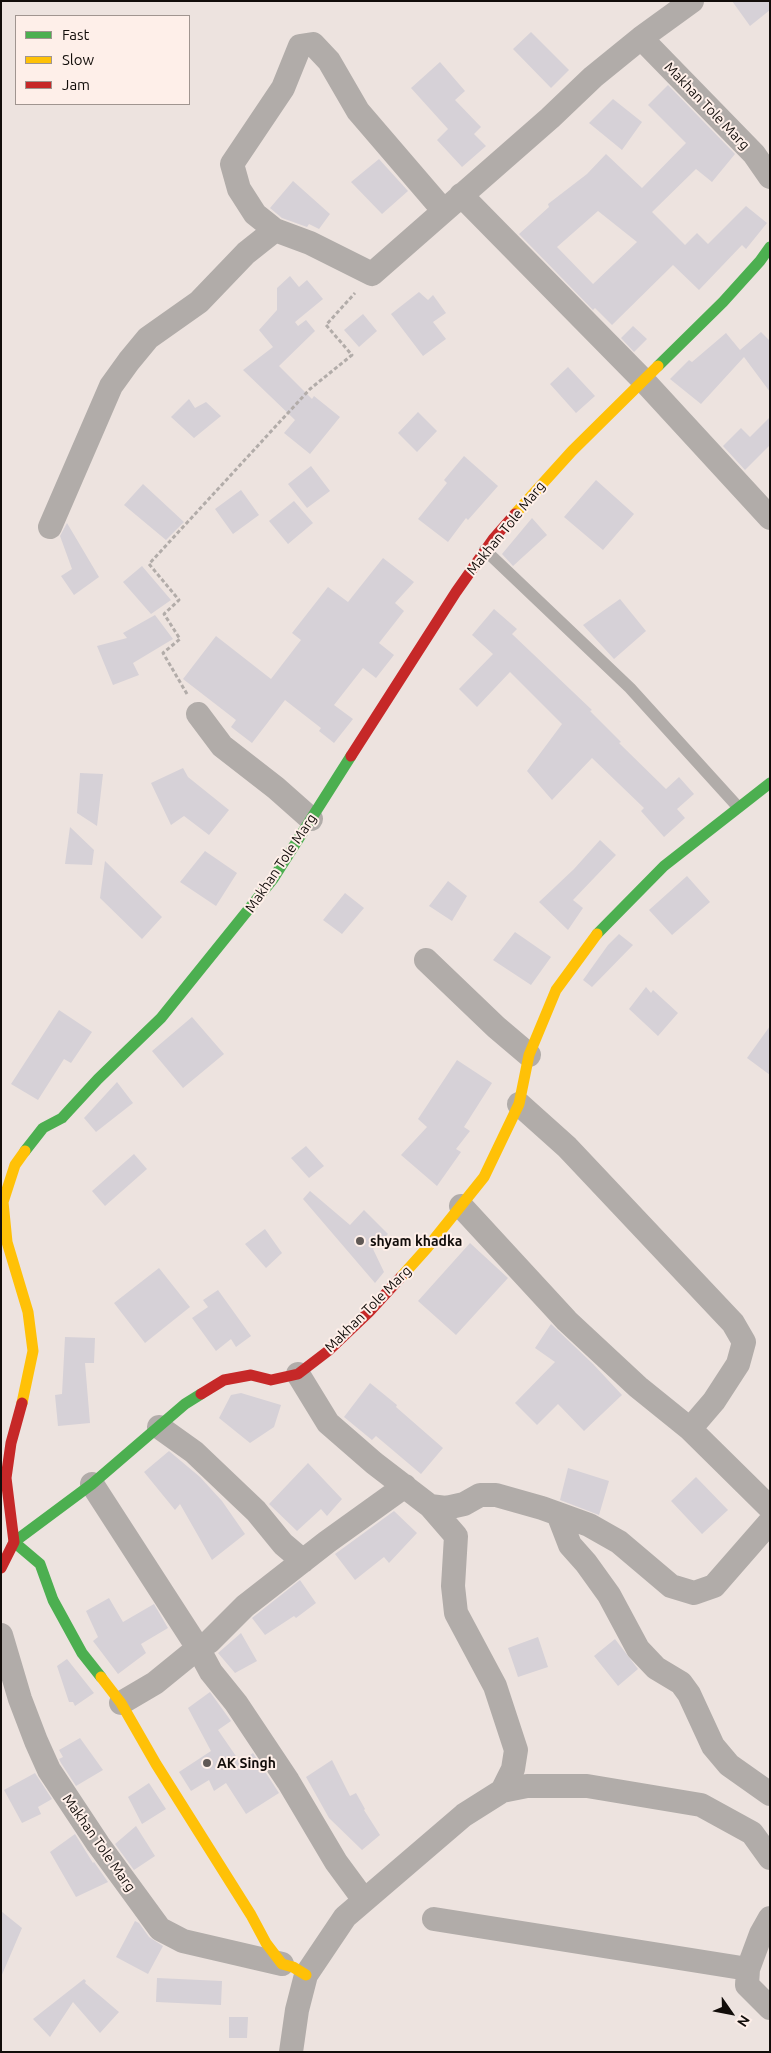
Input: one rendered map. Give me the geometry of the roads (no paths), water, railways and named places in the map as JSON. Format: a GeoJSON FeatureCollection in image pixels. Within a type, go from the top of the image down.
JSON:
{"type":"FeatureCollection","features":[{"type":"Feature","properties":{"kind":"street"},"geometry":{"type":"LineString","coordinates":[[443,210],[358,111],[329,61],[314,44],[300,46],[283,88],[232,164],[239,189],[255,214],[275,230],[310,243],[372,274],[550,118],[593,77],[641,38],[692,1]]}},
{"type":"Feature","properties":{"kind":"street","name":"Makhan Tole Marg"},"geometry":{"type":"LineString","coordinates":[[641,38],[754,154],[770,177]]}},
{"type":"Feature","properties":{"kind":"street"},"geometry":{"type":"LineString","coordinates":[[461,195],[644,381],[770,518]]}},
{"type":"Feature","properties":{"kind":"street"},"geometry":{"type":"LineString","coordinates":[[50,527],[111,386],[128,361],[148,338],[199,302],[246,253],[275,230]]}},
{"type":"Feature","properties":{"kind":"street","name":"Makhan Tole Marg"},"geometry":{"type":"LineString","coordinates":[[14,1542],[6,1478],[11,1443],[19,1417],[33,1352],[28,1312],[7,1242],[3,1202],[15,1165],[42,1128],[62,1118],[98,1079],[161,1018],[273,879],[456,592],[485,550],[534,491],[723,302],[770,247]]}},
{"type":"Feature","properties":{"kind":"street"},"geometry":{"type":"LineString","coordinates":[[198,714],[222,746],[276,788],[311,820]]}},
{"type":"Feature","properties":{"kind":"street","name":"Makhan Tole Marg"},"geometry":{"type":"LineString","coordinates":[[1,1568],[14,1542],[92,1484],[185,1404],[224,1380],[251,1375],[271,1380],[298,1374],[328,1351],[369,1312],[427,1248],[484,1177],[519,1104],[529,1055],[556,990],[596,936],[664,866],[770,783]]}},
{"type":"Feature","properties":{"kind":"street"},"geometry":{"type":"LineString","coordinates":[[426,960],[496,1027],[529,1055]]}},
{"type":"Feature","properties":{"kind":"street"},"geometry":{"type":"LineString","coordinates":[[519,1104],[567,1146],[733,1322],[744,1342],[738,1364],[714,1401],[690,1429]]}},
{"type":"Feature","properties":{"kind":"street"},"geometry":{"type":"LineString","coordinates":[[461,1206],[567,1321],[638,1387],[690,1429],[770,1508]]}},
{"type":"Feature","properties":{"kind":"street"},"geometry":{"type":"LineString","coordinates":[[298,1374],[328,1423],[430,1506],[456,1536],[453,1586],[456,1613],[495,1686],[516,1750],[513,1769],[502,1791]]}},
{"type":"Feature","properties":{"kind":"street"},"geometry":{"type":"LineString","coordinates":[[159,1427],[194,1452],[256,1511],[283,1544],[303,1561]]}},
{"type":"Feature","properties":{"kind":"street"},"geometry":{"type":"LineString","coordinates":[[92,1484],[198,1648],[210,1672],[236,1703],[288,1781],[336,1862],[364,1900]]}},
{"type":"Feature","properties":{"kind":"street"},"geometry":{"type":"LineString","coordinates":[[122,1703],[155,1683],[208,1642],[245,1606],[406,1486]]}},
{"type":"Feature","properties":{"kind":"street"},"geometry":{"type":"LineString","coordinates":[[430,1506],[446,1508],[464,1504],[480,1495],[496,1495],[558,1514],[589,1525],[619,1542],[671,1586],[694,1593],[714,1586],[770,1522]]}},
{"type":"Feature","properties":{"kind":"street"},"geometry":{"type":"LineString","coordinates":[[558,1514],[570,1545],[586,1563],[609,1595],[638,1649],[656,1668],[681,1683],[685,1688],[713,1746],[729,1765],[770,1794]]}},
{"type":"Feature","properties":{"kind":"street"},"geometry":{"type":"LineString","coordinates":[[14,1542],[40,1564],[53,1600],[82,1653],[122,1703],[156,1764],[251,1915],[266,1943],[282,1964],[293,1967],[306,1975]]}},
{"type":"Feature","properties":{"kind":"street","name":"Makhan Tole Marg"},"geometry":{"type":"LineString","coordinates":[[1,1635],[20,1699],[49,1770],[81,1820],[160,1929],[182,1941],[282,1964]]}},
{"type":"Feature","properties":{"kind":"street"},"geometry":{"type":"LineString","coordinates":[[291,2052],[296,2010],[306,1975],[345,1917],[464,1815],[502,1791],[527,1786],[587,1786],[701,1805],[752,1833],[770,1858]]}},
{"type":"Feature","properties":{"kind":"street"},"geometry":{"type":"LineString","coordinates":[[770,1918],[761,1934],[748,1969],[747,1985],[770,2008]]}},
{"type":"Feature","properties":{"kind":"street"},"geometry":{"type":"LineString","coordinates":[[434,1919],[748,1969]]}},
{"type":"Feature","properties":{"kind":"lane"},"geometry":{"type":"LineString","coordinates":[[485,550],[630,688],[738,807]]}},
{"type":"Feature","properties":{"kind":"place","name":"shyam khadka"},"geometry":{"type":"Point","coordinates":[360,1241]}},
{"type":"Feature","properties":{"kind":"place","name":"AK Singh"},"geometry":{"type":"Point","coordinates":[207,1763]}}]}
